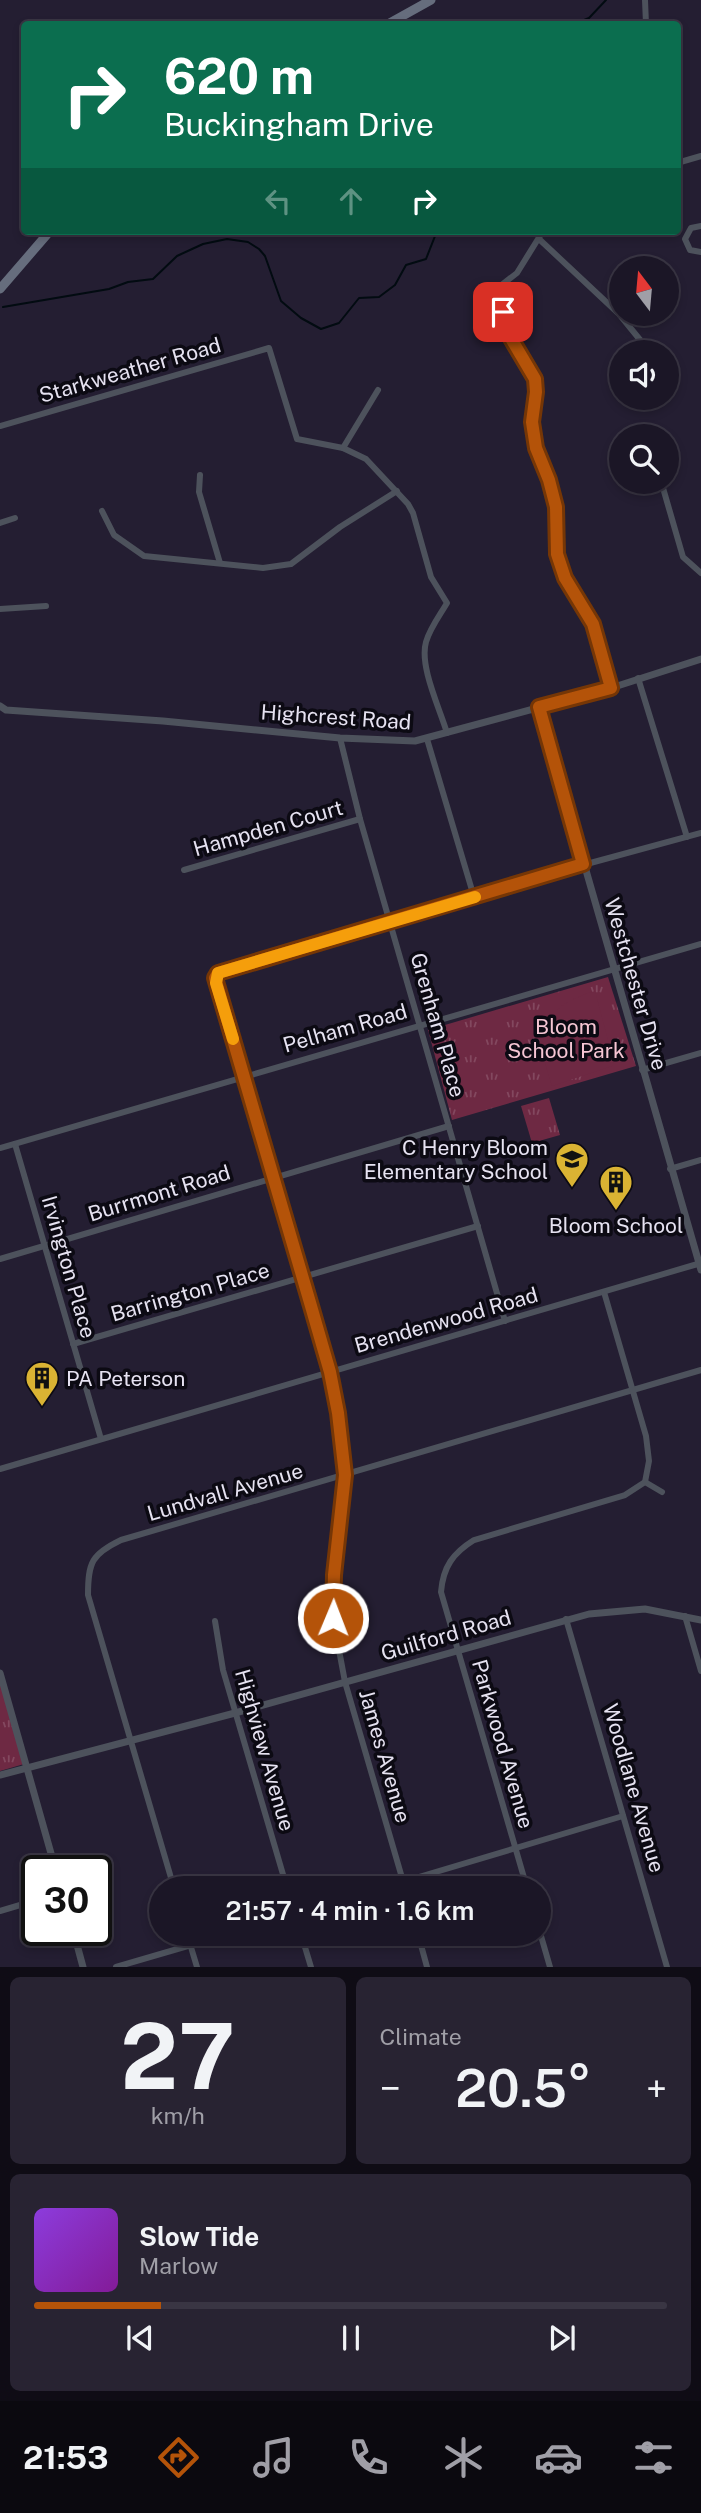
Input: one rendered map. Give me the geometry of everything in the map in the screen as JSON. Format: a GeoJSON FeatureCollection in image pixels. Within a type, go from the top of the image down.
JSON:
{"type":"FeatureCollection","features":[{"type":"Feature","properties":{"kind":"main road"},"geometry":{"type":"LineString","coordinates":[[401,21],[431,0]]}},
{"type":"Feature","properties":{"kind":"main road"},"geometry":{"type":"LineString","coordinates":[[0,289],[47,235]]}},
{"type":"Feature","properties":{"kind":"street"},"geometry":{"type":"LineString","coordinates":[[645,0],[646,21]]}},
{"type":"Feature","properties":{"kind":"street"},"geometry":{"type":"LineString","coordinates":[[681,162],[701,156]]}},
{"type":"Feature","properties":{"kind":"street"},"geometry":{"type":"LineString","coordinates":[[701,226],[691,228],[685,239],[690,250],[701,252]]}},
{"type":"Feature","properties":{"kind":"street"},"geometry":{"type":"LineString","coordinates":[[541,235],[517,273],[495,290],[509,335],[535,379],[532,422],[536,448],[556,507],[557,554],[565,578],[593,624],[611,688]]}},
{"type":"Feature","properties":{"kind":"street"},"geometry":{"type":"LineString","coordinates":[[539,239],[619,314],[640,340]]}},
{"type":"Feature","properties":{"kind":"street","name":"Starkweather Road"},"geometry":{"type":"LineString","coordinates":[[0,426],[269,348],[297,439],[343,449]]}},
{"type":"Feature","properties":{"kind":"street"},"geometry":{"type":"LineString","coordinates":[[378,390],[343,449],[366,459],[397,491],[413,513],[431,577],[447,603],[425,644],[425,664],[447,733]]}},
{"type":"Feature","properties":{"kind":"street"},"geometry":{"type":"LineString","coordinates":[[200,475],[199,492],[220,564]]}},
{"type":"Feature","properties":{"kind":"street"},"geometry":{"type":"LineString","coordinates":[[102,511],[114,535],[144,556],[263,568],[291,564],[340,527],[397,491]]}},
{"type":"Feature","properties":{"kind":"street"},"geometry":{"type":"LineString","coordinates":[[665,494],[683,557],[701,573]]}},
{"type":"Feature","properties":{"kind":"street"},"geometry":{"type":"LineString","coordinates":[[0,523],[15,518]]}},
{"type":"Feature","properties":{"kind":"street"},"geometry":{"type":"LineString","coordinates":[[0,609],[46,606]]}},
{"type":"Feature","properties":{"kind":"street","name":"Highcrest Road"},"geometry":{"type":"LineString","coordinates":[[0,706],[6,710],[163,721],[341,738],[415,741],[611,688],[701,659]]}},
{"type":"Feature","properties":{"kind":"street"},"geometry":{"type":"LineString","coordinates":[[638,678],[687,837]]}},
{"type":"Feature","properties":{"kind":"street","name":"Westchester Drive"},"geometry":{"type":"LineString","coordinates":[[539,707],[700,1266]]}},
{"type":"Feature","properties":{"kind":"street","name":"Grenham Place"},"geometry":{"type":"LineString","coordinates":[[341,738],[360,820],[505,1321]]}},
{"type":"Feature","properties":{"kind":"street"},"geometry":{"type":"LineString","coordinates":[[427,739],[474,897]]}},
{"type":"Feature","properties":{"kind":"street","name":"Hampden Court"},"geometry":{"type":"LineString","coordinates":[[184,870],[360,820]]}},
{"type":"Feature","properties":{"kind":"street"},"geometry":{"type":"LineString","coordinates":[[390,921],[583,864],[701,833]]}},
{"type":"Feature","properties":{"kind":"street","name":"James Avenue"},"geometry":{"type":"LineString","coordinates":[[390,921],[218,973],[215,978],[330,1372],[343,1439],[345,1475],[334,1575],[333,1618],[345,1682],[401,1876]]}},
{"type":"Feature","properties":{"kind":"street","name":"Pelham Road"},"geometry":{"type":"LineString","coordinates":[[0,1148],[701,944]]}},
{"type":"Feature","properties":{"kind":"street"},"geometry":{"type":"LineString","coordinates":[[642,1070],[701,1053]]}},
{"type":"Feature","properties":{"kind":"street","name":"Burrmont Road"},"geometry":{"type":"LineString","coordinates":[[0,1259],[449,1126]]}},
{"type":"Feature","properties":{"kind":"street","name":"Irvington Place"},"geometry":{"type":"LineString","coordinates":[[15,1144],[101,1439]]}},
{"type":"Feature","properties":{"kind":"street"},"geometry":{"type":"LineString","coordinates":[[670,1169],[701,1160]]}},
{"type":"Feature","properties":{"kind":"street","name":"Barrington Place"},"geometry":{"type":"LineString","coordinates":[[73,1344],[478,1226]]}},
{"type":"Feature","properties":{"kind":"street","name":"Brendenwood Road"},"geometry":{"type":"LineString","coordinates":[[0,1469],[700,1266]]}},
{"type":"Feature","properties":{"kind":"street"},"geometry":{"type":"LineString","coordinates":[[604,1292],[646,1436],[649,1461],[645,1482],[662,1492]]}},
{"type":"Feature","properties":{"kind":"street","name":"Lundvall Avenue"},"geometry":{"type":"LineString","coordinates":[[170,1876],[88,1595],[88,1575],[93,1559],[103,1549],[121,1540],[701,1370]]}},
{"type":"Feature","properties":{"kind":"street","name":"Parkwood Avenue"},"geometry":{"type":"LineString","coordinates":[[524,1876],[457,1651],[441,1592],[442,1577],[459,1550],[474,1540],[625,1495],[645,1482]]}},
{"type":"Feature","properties":{"kind":"street","name":"Guilford Road"},"geometry":{"type":"LineString","coordinates":[[0,1775],[236,1713],[566,1619],[609,1611],[645,1609],[701,1620]]}},
{"type":"Feature","properties":{"kind":"street"},"geometry":{"type":"LineString","coordinates":[[685,1616],[701,1671]]}},
{"type":"Feature","properties":{"kind":"street","name":"Woodlane Avenue"},"geometry":{"type":"LineString","coordinates":[[566,1619],[667,1967]]}},
{"type":"Feature","properties":{"kind":"street","name":"Highview Avenue"},"geometry":{"type":"LineString","coordinates":[[215,1621],[223,1670],[284,1876]]}},
{"type":"Feature","properties":{"kind":"street"},"geometry":{"type":"LineString","coordinates":[[0,1673],[52,1855]]}},
{"type":"Feature","properties":{"kind":"street"},"geometry":{"type":"LineString","coordinates":[[431,1876],[623,1815]]}},
{"type":"Feature","properties":{"kind":"street"},"geometry":{"type":"LineString","coordinates":[[0,1911],[21,1905]]}},
{"type":"Feature","properties":{"kind":"street"},"geometry":{"type":"LineString","coordinates":[[77,1946],[83,1967]]}},
{"type":"Feature","properties":{"kind":"street"},"geometry":{"type":"LineString","coordinates":[[116,1967],[184,1946]]}},
{"type":"Feature","properties":{"kind":"street"},"geometry":{"type":"LineString","coordinates":[[191,1946],[197,1967]]}},
{"type":"Feature","properties":{"kind":"street"},"geometry":{"type":"LineString","coordinates":[[305,1946],[311,1967]]}},
{"type":"Feature","properties":{"kind":"street"},"geometry":{"type":"LineString","coordinates":[[421,1946],[427,1967]]}},
{"type":"Feature","properties":{"kind":"street"},"geometry":{"type":"LineString","coordinates":[[544,1946],[550,1967]]}},
{"type":"Feature","properties":{"kind":"green space","name":"Bloom School Park"},"geometry":{"type":"Polygon","coordinates":[[[608,977],[636,1066],[452,1120],[428,1030],[608,977]]]}},
{"type":"Feature","properties":{"kind":"green space"},"geometry":{"type":"Polygon","coordinates":[[[595,991],[614,1063],[612,1066],[552,1086],[543,1052],[546,1025],[563,1005],[595,991]]]}},
{"type":"Feature","properties":{"kind":"green space"},"geometry":{"type":"Polygon","coordinates":[[[549,1098],[560,1135],[532,1143],[521,1106],[549,1098]]]}},
{"type":"Feature","properties":{"kind":"green space"},"geometry":{"type":"Polygon","coordinates":[[[0,1677],[24,1764],[0,1771],[0,1677]]]}},
{"type":"Feature","properties":{"kind":"waterway"},"geometry":{"type":"LineString","coordinates":[[582,21],[589,18],[606,0]]}},
{"type":"Feature","properties":{"kind":"waterway"},"geometry":{"type":"LineString","coordinates":[[3,307],[153,279],[177,256],[203,244],[227,239],[248,242],[259,249],[265,256],[281,301],[301,318],[321,329],[339,323],[359,298],[379,297],[395,285],[406,265],[426,259],[435,235]]}},
{"type":"Feature","properties":{"kind":"slow traffic"},"geometry":{"type":"LineString","coordinates":[[233,1039],[216,983],[218,973],[475,897]]}},
{"type":"Feature","properties":{"kind":"place","name":"C Henry Bloom Elementary School"},"geometry":{"type":"Point","coordinates":[572,1189]}},
{"type":"Feature","properties":{"kind":"place","name":"Bloom School"},"geometry":{"type":"Point","coordinates":[616,1212]}},
{"type":"Feature","properties":{"kind":"place","name":"PA Peterson"},"geometry":{"type":"Point","coordinates":[42,1408]}},
{"type":"Feature","properties":{"kind":"route"},"geometry":{"type":"LineString","coordinates":[[333,1618],[334,1575],[345,1475],[343,1439],[330,1372],[215,978],[218,973],[583,864],[539,707],[611,688],[593,624],[565,578],[557,554],[556,507],[536,448],[532,422],[535,379],[509,335],[503,312]]}}]}
